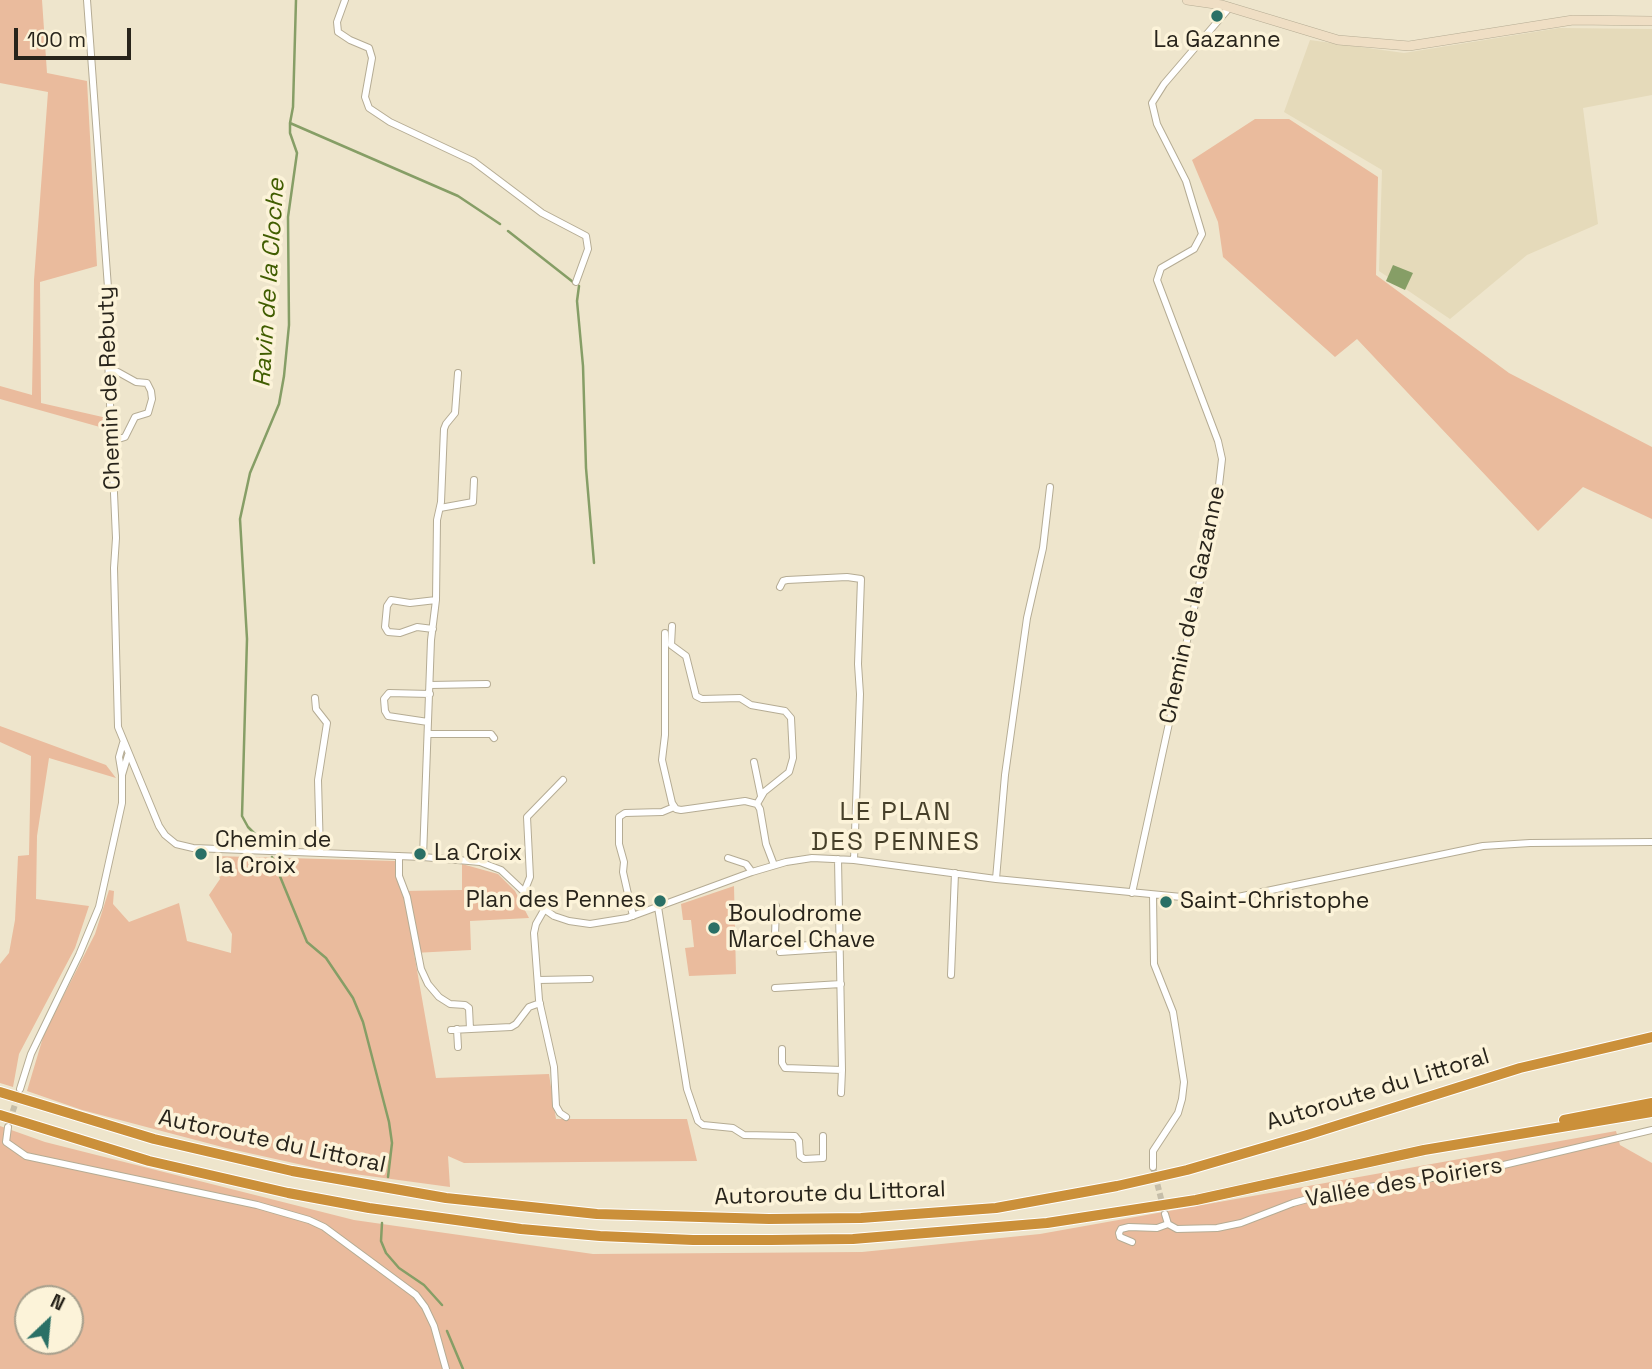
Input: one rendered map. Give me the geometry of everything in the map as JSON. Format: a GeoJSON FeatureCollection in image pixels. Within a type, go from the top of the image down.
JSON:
{"type":"FeatureCollection","features":[{"type":"Feature","properties":{"kind":"highway","name":"Autoroute du Littoral"},"geometry":{"type":"LineString","coordinates":[[0,1092],[154,1139],[292,1171],[421,1194],[597,1214],[769,1220],[862,1218],[996,1208],[1187,1170],[1520,1068],[1650,1037]]}},
{"type":"Feature","properties":{"kind":"highway"},"geometry":{"type":"LineString","coordinates":[[1424,1150],[1652,1103]]}},
{"type":"Feature","properties":{"kind":"highway","name":"Autoroute du Littoral"},"geometry":{"type":"LineString","coordinates":[[0,1115],[149,1161],[288,1193],[369,1208],[521,1229],[693,1240],[853,1239],[1047,1223],[1196,1200],[1424,1150],[1652,1112]]}},
{"type":"Feature","properties":{"kind":"main road"},"geometry":{"type":"LineString","coordinates":[[1187,0],[1230,4],[1338,40],[1409,46],[1573,20],[1652,20]]}},
{"type":"Feature","properties":{"kind":"street","name":"Chemin de Rebuty"},"geometry":{"type":"LineString","coordinates":[[20,1088],[31,1054],[99,907],[122,803],[119,752],[123,743],[118,727],[114,568],[116,538],[107,336],[110,315],[87,0]]}},
{"type":"Feature","properties":{"kind":"street"},"geometry":{"type":"LineString","coordinates":[[345,0],[337,22],[338,32],[369,48],[372,58],[365,97],[369,108],[390,122],[473,161],[542,213],[586,236],[589,243],[586,257],[576,282]]}},
{"type":"Feature","properties":{"kind":"street","name":"Chemin de la Gazanne"},"geometry":{"type":"LineString","coordinates":[[1132,892],[1217,503],[1222,459],[1218,441],[1157,280],[1161,268],[1194,250],[1202,234],[1186,181],[1157,124],[1152,103],[1164,84],[1230,4]]}},
{"type":"Feature","properties":{"kind":"street"},"geometry":{"type":"LineString","coordinates":[[110,371],[118,372],[132,381],[147,383],[152,399],[148,413],[135,417],[125,437],[112,441]]}},
{"type":"Feature","properties":{"kind":"street"},"geometry":{"type":"LineString","coordinates":[[424,857],[437,520],[444,429],[455,413],[458,373]]}},
{"type":"Feature","properties":{"kind":"street"},"geometry":{"type":"LineString","coordinates":[[440,508],[473,502],[474,480]]}},
{"type":"Feature","properties":{"kind":"street"},"geometry":{"type":"LineString","coordinates":[[996,879],[1005,775],[1027,618],[1043,548],[1050,487]]}},
{"type":"Feature","properties":{"kind":"street"},"geometry":{"type":"LineString","coordinates":[[780,587],[783,581],[787,580],[847,577],[861,579],[858,664],[860,694],[853,860]]}},
{"type":"Feature","properties":{"kind":"street"},"geometry":{"type":"LineString","coordinates":[[433,629],[417,627],[400,633],[388,632],[385,627],[387,606],[391,600],[410,603],[436,600]]}},
{"type":"Feature","properties":{"kind":"street"},"geometry":{"type":"LineString","coordinates":[[672,626],[671,645],[686,656],[692,689],[699,699],[736,697],[751,705],[785,712],[791,718],[793,758],[789,772],[761,796],[757,804]]}},
{"type":"Feature","properties":{"kind":"street"},"geometry":{"type":"LineString","coordinates":[[665,633],[665,735],[662,760],[674,807]]}},
{"type":"Feature","properties":{"kind":"street"},"geometry":{"type":"LineString","coordinates":[[430,685],[488,684]]}},
{"type":"Feature","properties":{"kind":"street"},"geometry":{"type":"LineString","coordinates":[[428,722],[388,716],[384,699],[389,694],[430,695]]}},
{"type":"Feature","properties":{"kind":"street"},"geometry":{"type":"LineString","coordinates":[[315,698],[316,709],[327,723],[318,780],[320,853]]}},
{"type":"Feature","properties":{"kind":"street"},"geometry":{"type":"LineString","coordinates":[[428,734],[491,734],[494,738]]}},
{"type":"Feature","properties":{"kind":"street"},"geometry":{"type":"LineString","coordinates":[[123,743],[159,826],[176,844],[193,848],[424,857],[487,864],[501,870],[544,910],[562,919],[583,923],[612,922],[633,916],[752,872],[798,860],[853,860],[996,879],[1202,899],[1233,898],[1483,846],[1652,842]]}},
{"type":"Feature","properties":{"kind":"street","name":"Chemin de Rebuty"},"geometry":{"type":"LineString","coordinates":[[122,775],[128,755]]}},
{"type":"Feature","properties":{"kind":"street"},"geometry":{"type":"LineString","coordinates":[[754,762],[761,796]]}},
{"type":"Feature","properties":{"kind":"street"},"geometry":{"type":"LineString","coordinates":[[524,892],[530,877],[527,817],[563,780]]}},
{"type":"Feature","properties":{"kind":"street"},"geometry":{"type":"LineString","coordinates":[[633,916],[622,872],[624,862],[619,844],[619,817],[625,813],[662,811],[674,807],[681,810],[745,801],[757,804],[774,865]]}},
{"type":"Feature","properties":{"kind":"street"},"geometry":{"type":"LineString","coordinates":[[399,856],[399,876],[407,897],[421,969],[428,984],[439,997],[469,1008],[470,1029]]}},
{"type":"Feature","properties":{"kind":"street"},"geometry":{"type":"LineString","coordinates":[[728,858],[746,864],[752,872]]}},
{"type":"Feature","properties":{"kind":"street"},"geometry":{"type":"LineString","coordinates":[[838,859],[841,1093]]}},
{"type":"Feature","properties":{"kind":"street"},"geometry":{"type":"LineString","coordinates":[[951,975],[956,873]]}},
{"type":"Feature","properties":{"kind":"street"},"geometry":{"type":"LineString","coordinates":[[1153,895],[1154,964],[1173,1012],[1184,1082],[1178,1113],[1153,1151],[1153,1167]]}},
{"type":"Feature","properties":{"kind":"street"},"geometry":{"type":"LineString","coordinates":[[776,906],[775,936],[780,944],[788,947],[840,945]]}},
{"type":"Feature","properties":{"kind":"street"},"geometry":{"type":"LineString","coordinates":[[658,907],[687,1089],[698,1121],[703,1125],[731,1128],[744,1135],[793,1136],[798,1139],[799,1153],[804,1159],[823,1158],[823,1136]]}},
{"type":"Feature","properties":{"kind":"street"},"geometry":{"type":"LineString","coordinates":[[544,910],[534,933],[540,1003],[554,1067],[556,1105],[566,1117]]}},
{"type":"Feature","properties":{"kind":"street"},"geometry":{"type":"LineString","coordinates":[[780,952],[840,945]]}},
{"type":"Feature","properties":{"kind":"street"},"geometry":{"type":"LineString","coordinates":[[538,980],[590,979]]}},
{"type":"Feature","properties":{"kind":"street"},"geometry":{"type":"LineString","coordinates":[[775,988],[841,984]]}},
{"type":"Feature","properties":{"kind":"street"},"geometry":{"type":"LineString","coordinates":[[458,1047],[454,1030],[514,1026],[529,1007],[540,1003]]}},
{"type":"Feature","properties":{"kind":"street"},"geometry":{"type":"LineString","coordinates":[[782,1049],[782,1063],[785,1068],[842,1070]]}},
{"type":"Feature","properties":{"kind":"street"},"geometry":{"type":"LineString","coordinates":[[8,1127],[3,1137],[26,1156],[170,1186],[309,1220],[336,1235],[416,1295],[434,1326],[446,1369]]}},
{"type":"Feature","properties":{"kind":"street","name":"Vallée des Poiriers"},"geometry":{"type":"LineString","coordinates":[[1132,1242],[1120,1237],[1121,1229],[1157,1228],[1168,1224],[1177,1229],[1191,1230],[1230,1226],[1333,1192],[1474,1172],[1652,1130]]}},
{"type":"Feature","properties":{"kind":"street"},"geometry":{"type":"LineString","coordinates":[[1165,1214],[1168,1224]]}},
{"type":"Feature","properties":{"kind":"shaded area"},"geometry":{"type":"Polygon","coordinates":[[[0,0],[42,0],[47,73],[87,81],[97,266],[40,282],[41,403],[107,418],[107,429],[0,399],[0,386],[32,395],[34,280],[48,92],[0,83],[0,0]]]}},
{"type":"Feature","properties":{"kind":"shaded area"},"geometry":{"type":"Polygon","coordinates":[[[1559,28],[1652,29],[1652,95],[1583,108],[1598,224],[1527,255],[1450,319],[1379,271],[1382,170],[1284,112],[1310,40],[1404,53],[1559,28]]]}},
{"type":"Feature","properties":{"kind":"shaded area"},"geometry":{"type":"Polygon","coordinates":[[[1255,119],[1289,119],[1378,177],[1376,275],[1509,373],[1652,447],[1652,519],[1583,487],[1538,531],[1357,339],[1335,357],[1223,257],[1218,222],[1192,160],[1255,119]]]}},
{"type":"Feature","properties":{"kind":"shaded area"},"geometry":{"type":"Polygon","coordinates":[[[1393,265],[1413,273],[1405,290],[1386,281],[1393,265]]]}},
{"type":"Feature","properties":{"kind":"shaded area"},"geometry":{"type":"Polygon","coordinates":[[[0,726],[106,765],[116,778],[49,758],[37,836],[36,899],[89,906],[75,948],[19,1054],[13,1087],[0,1083],[0,964],[9,953],[15,920],[18,856],[29,855],[31,756],[0,742],[0,726]]]}},
{"type":"Feature","properties":{"kind":"shaded area"},"geometry":{"type":"Polygon","coordinates":[[[214,856],[396,861],[402,891],[462,890],[462,864],[498,874],[515,891],[529,918],[470,921],[471,950],[414,953],[436,1078],[549,1074],[556,1119],[687,1119],[697,1161],[464,1163],[448,1156],[450,1187],[325,1170],[226,1148],[82,1110],[27,1091],[44,1034],[95,934],[109,890],[114,891],[113,904],[129,922],[179,903],[187,941],[231,953],[232,934],[209,895],[220,879],[214,856]]]}},
{"type":"Feature","properties":{"kind":"shaded area","name":"Boulodrome Marcel Chave"},"geometry":{"type":"Polygon","coordinates":[[[734,886],[736,974],[689,976],[685,948],[694,947],[691,920],[683,920],[681,904],[734,886]]]}},
{"type":"Feature","properties":{"kind":"shaded area"},"geometry":{"type":"Polygon","coordinates":[[[0,1126],[45,1142],[354,1220],[593,1254],[862,1252],[1040,1234],[1616,1131],[1620,1145],[1652,1163],[1652,1369],[0,1369],[0,1126]]]}},
{"type":"Feature","properties":{"kind":"waterway","name":"Ravin de la Cloche"},"geometry":{"type":"LineString","coordinates":[[268,847],[248,827],[242,816],[247,639],[240,519],[250,473],[279,404],[284,376],[289,325],[288,217],[297,153],[290,133],[296,0]]}},
{"type":"Feature","properties":{"kind":"waterway"},"geometry":{"type":"LineString","coordinates":[[290,123],[458,196],[500,224]]}},
{"type":"Feature","properties":{"kind":"waterway"},"geometry":{"type":"LineString","coordinates":[[508,231],[573,282]]}},
{"type":"Feature","properties":{"kind":"waterway"},"geometry":{"type":"LineString","coordinates":[[579,286],[577,301],[583,366],[586,468],[594,563]]}},
{"type":"Feature","properties":{"kind":"waterway","name":"Ravin de la Cloche"},"geometry":{"type":"LineString","coordinates":[[272,857],[307,942],[326,958],[353,998],[363,1022],[389,1122],[392,1143],[388,1177]]}},
{"type":"Feature","properties":{"kind":"waterway","name":"Ravin de la Cloche"},"geometry":{"type":"LineString","coordinates":[[382,1223],[381,1241],[386,1253],[399,1268],[424,1285],[442,1305]]}},
{"type":"Feature","properties":{"kind":"waterway","name":"Ravin de la Cloche"},"geometry":{"type":"LineString","coordinates":[[447,1331],[463,1369]]}},
{"type":"Feature","properties":{"kind":"tunnel"},"geometry":{"type":"LineString","coordinates":[[10,1120],[20,1089]]}},
{"type":"Feature","properties":{"kind":"tunnel"},"geometry":{"type":"LineString","coordinates":[[1153,1167],[1165,1214]]}},
{"type":"Feature","properties":{"kind":"place","name":"La Gazanne"},"geometry":{"type":"Point","coordinates":[1217,16]}},
{"type":"Feature","properties":{"kind":"place","name":"Chemin de la Croix"},"geometry":{"type":"Point","coordinates":[201,854]}},
{"type":"Feature","properties":{"kind":"place","name":"La Croix"},"geometry":{"type":"Point","coordinates":[420,854]}},
{"type":"Feature","properties":{"kind":"place","name":"Plan des Pennes"},"geometry":{"type":"Point","coordinates":[660,901]}},
{"type":"Feature","properties":{"kind":"place","name":"Saint-Christophe"},"geometry":{"type":"Point","coordinates":[1166,902]}},
{"type":"Feature","properties":{"kind":"place","name":"Boulodrome Marcel Chave"},"geometry":{"type":"Point","coordinates":[714,928]}},
{"type":"Feature","properties":{"kind":"district","name":"LE PLAN DES PENNES"},"geometry":{"type":"Point","coordinates":[896,828]}}]}
